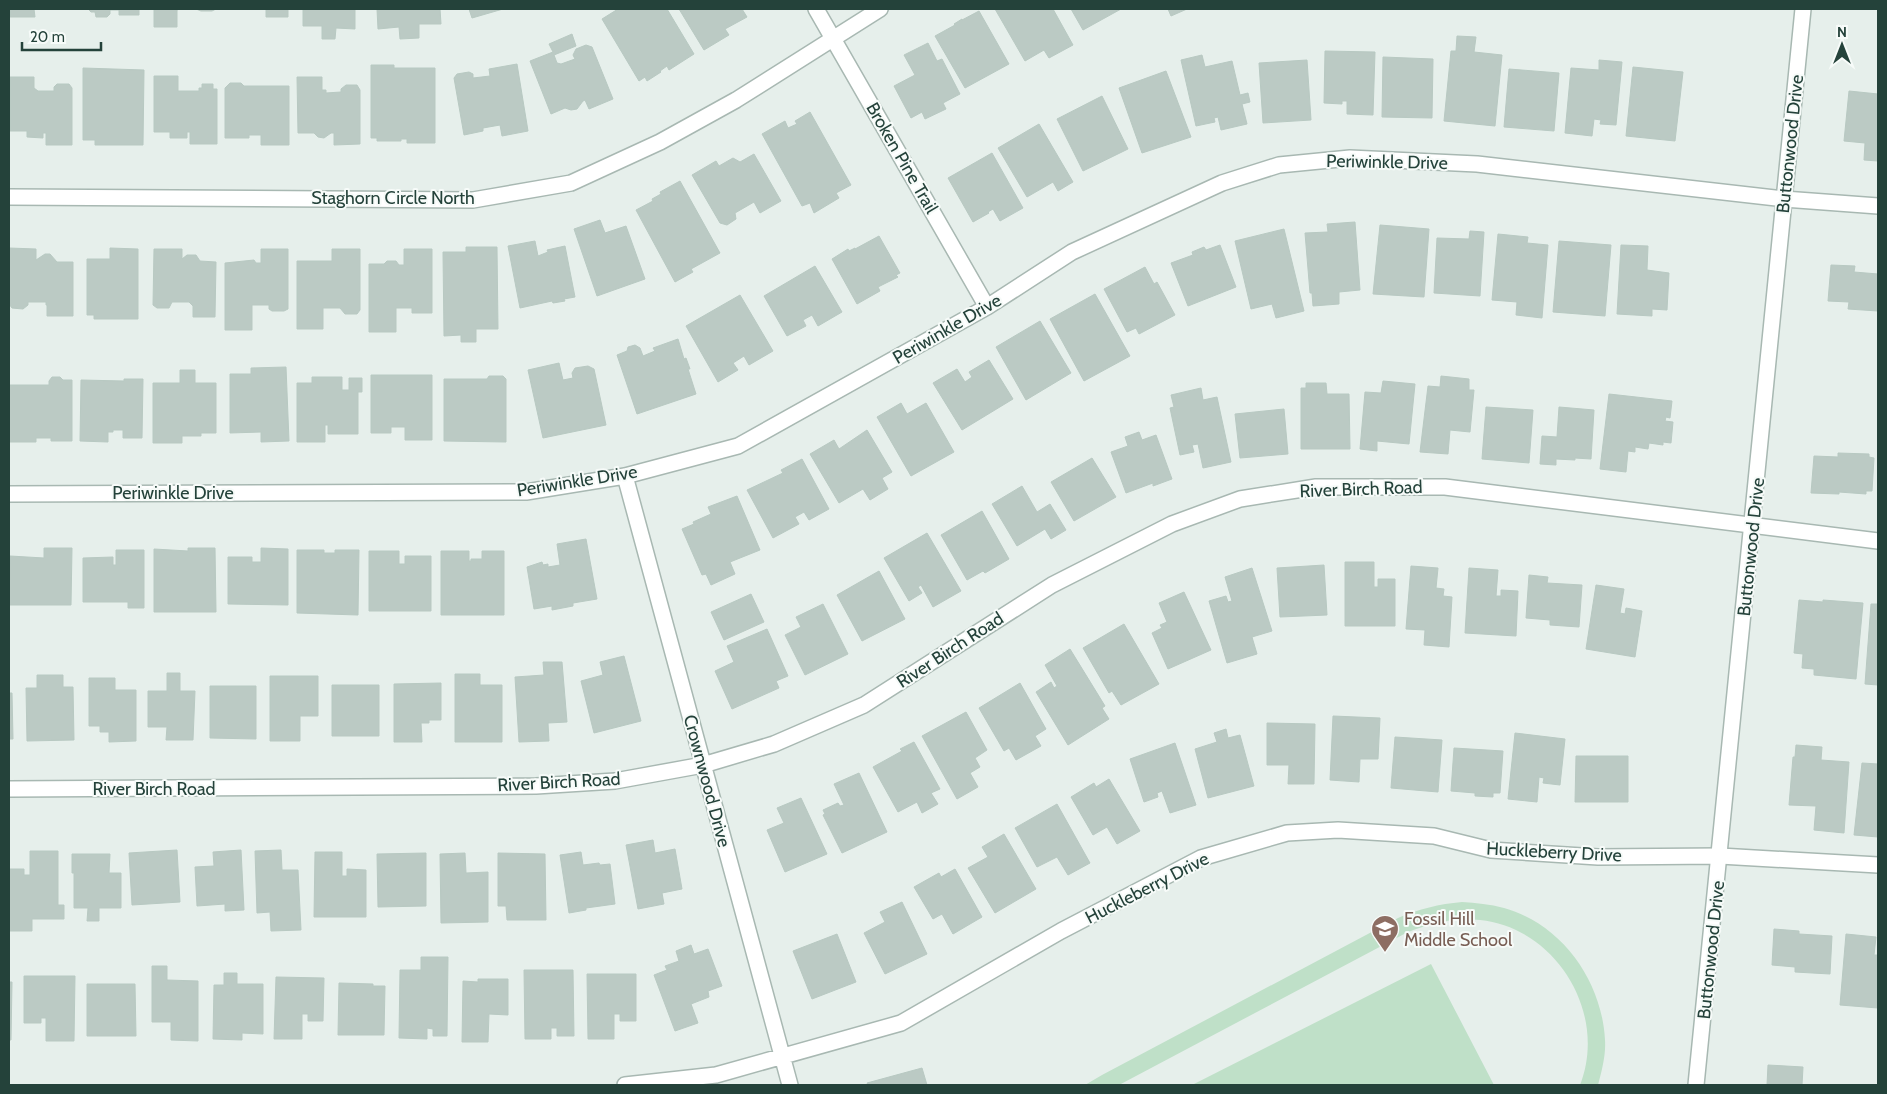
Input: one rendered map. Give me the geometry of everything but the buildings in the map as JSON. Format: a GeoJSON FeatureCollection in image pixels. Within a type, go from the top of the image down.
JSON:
{"type":"FeatureCollection","features":[{"type":"Feature","properties":{"kind":"street","name":"Broken Pine Trail"},"geometry":{"type":"LineString","coordinates":[[816,9],[988,307]]}},
{"type":"Feature","properties":{"kind":"street","name":"Staghorn Circle North"},"geometry":{"type":"LineString","coordinates":[[9,197],[473,200],[571,183],[660,142],[736,100],[880,9]]}},
{"type":"Feature","properties":{"kind":"street","name":"Buttonwood Drive"},"geometry":{"type":"LineString","coordinates":[[1696,1085],[1803,9]]}},
{"type":"Feature","properties":{"kind":"street","name":"Periwinkle Drive"},"geometry":{"type":"LineString","coordinates":[[9,494],[526,492],[625,476],[738,446],[988,307],[1072,252],[1222,183],[1279,164],[1350,158],[1477,164],[1784,199],[1878,206]]}},
{"type":"Feature","properties":{"kind":"street","name":"Crownwood Drive"},"geometry":{"type":"LineString","coordinates":[[625,476],[790,1085]]}},
{"type":"Feature","properties":{"kind":"street","name":"River Birch Road"},"geometry":{"type":"LineString","coordinates":[[9,789],[536,786],[615,781],[703,765],[774,744],[864,706],[1052,584],[1172,524],[1240,499],[1316,487],[1445,487],[1878,541]]}},
{"type":"Feature","properties":{"kind":"street","name":"Huckleberry Drive"},"geometry":{"type":"LineString","coordinates":[[625,1085],[716,1074],[901,1023],[1061,931],[1201,858],[1287,833],[1338,830],[1434,836],[1490,850],[1588,856],[1720,856],[1878,865]]}},
{"type":"Feature","properties":{"kind":"green space"},"geometry":{"type":"Polygon","coordinates":[[[1462,902],[1504,908],[1525,916],[1544,927],[1561,941],[1575,958],[1587,977],[1596,997],[1602,1018],[1605,1051],[1598,1085],[1580,1085],[1587,1058],[1587,1030],[1581,1004],[1569,979],[1553,957],[1532,939],[1508,926],[1480,920],[1461,919],[1424,926],[1406,933],[1119,1085],[1085,1085],[1398,918],[1429,907],[1462,902]]]}},
{"type":"Feature","properties":{"kind":"green space"},"geometry":{"type":"Polygon","coordinates":[[[1431,964],[1494,1085],[1192,1085],[1431,964]]]}},
{"type":"Feature","properties":{"kind":"place","name":"Fossil Hill Middle School"},"geometry":{"type":"Point","coordinates":[1385,953]}}]}
